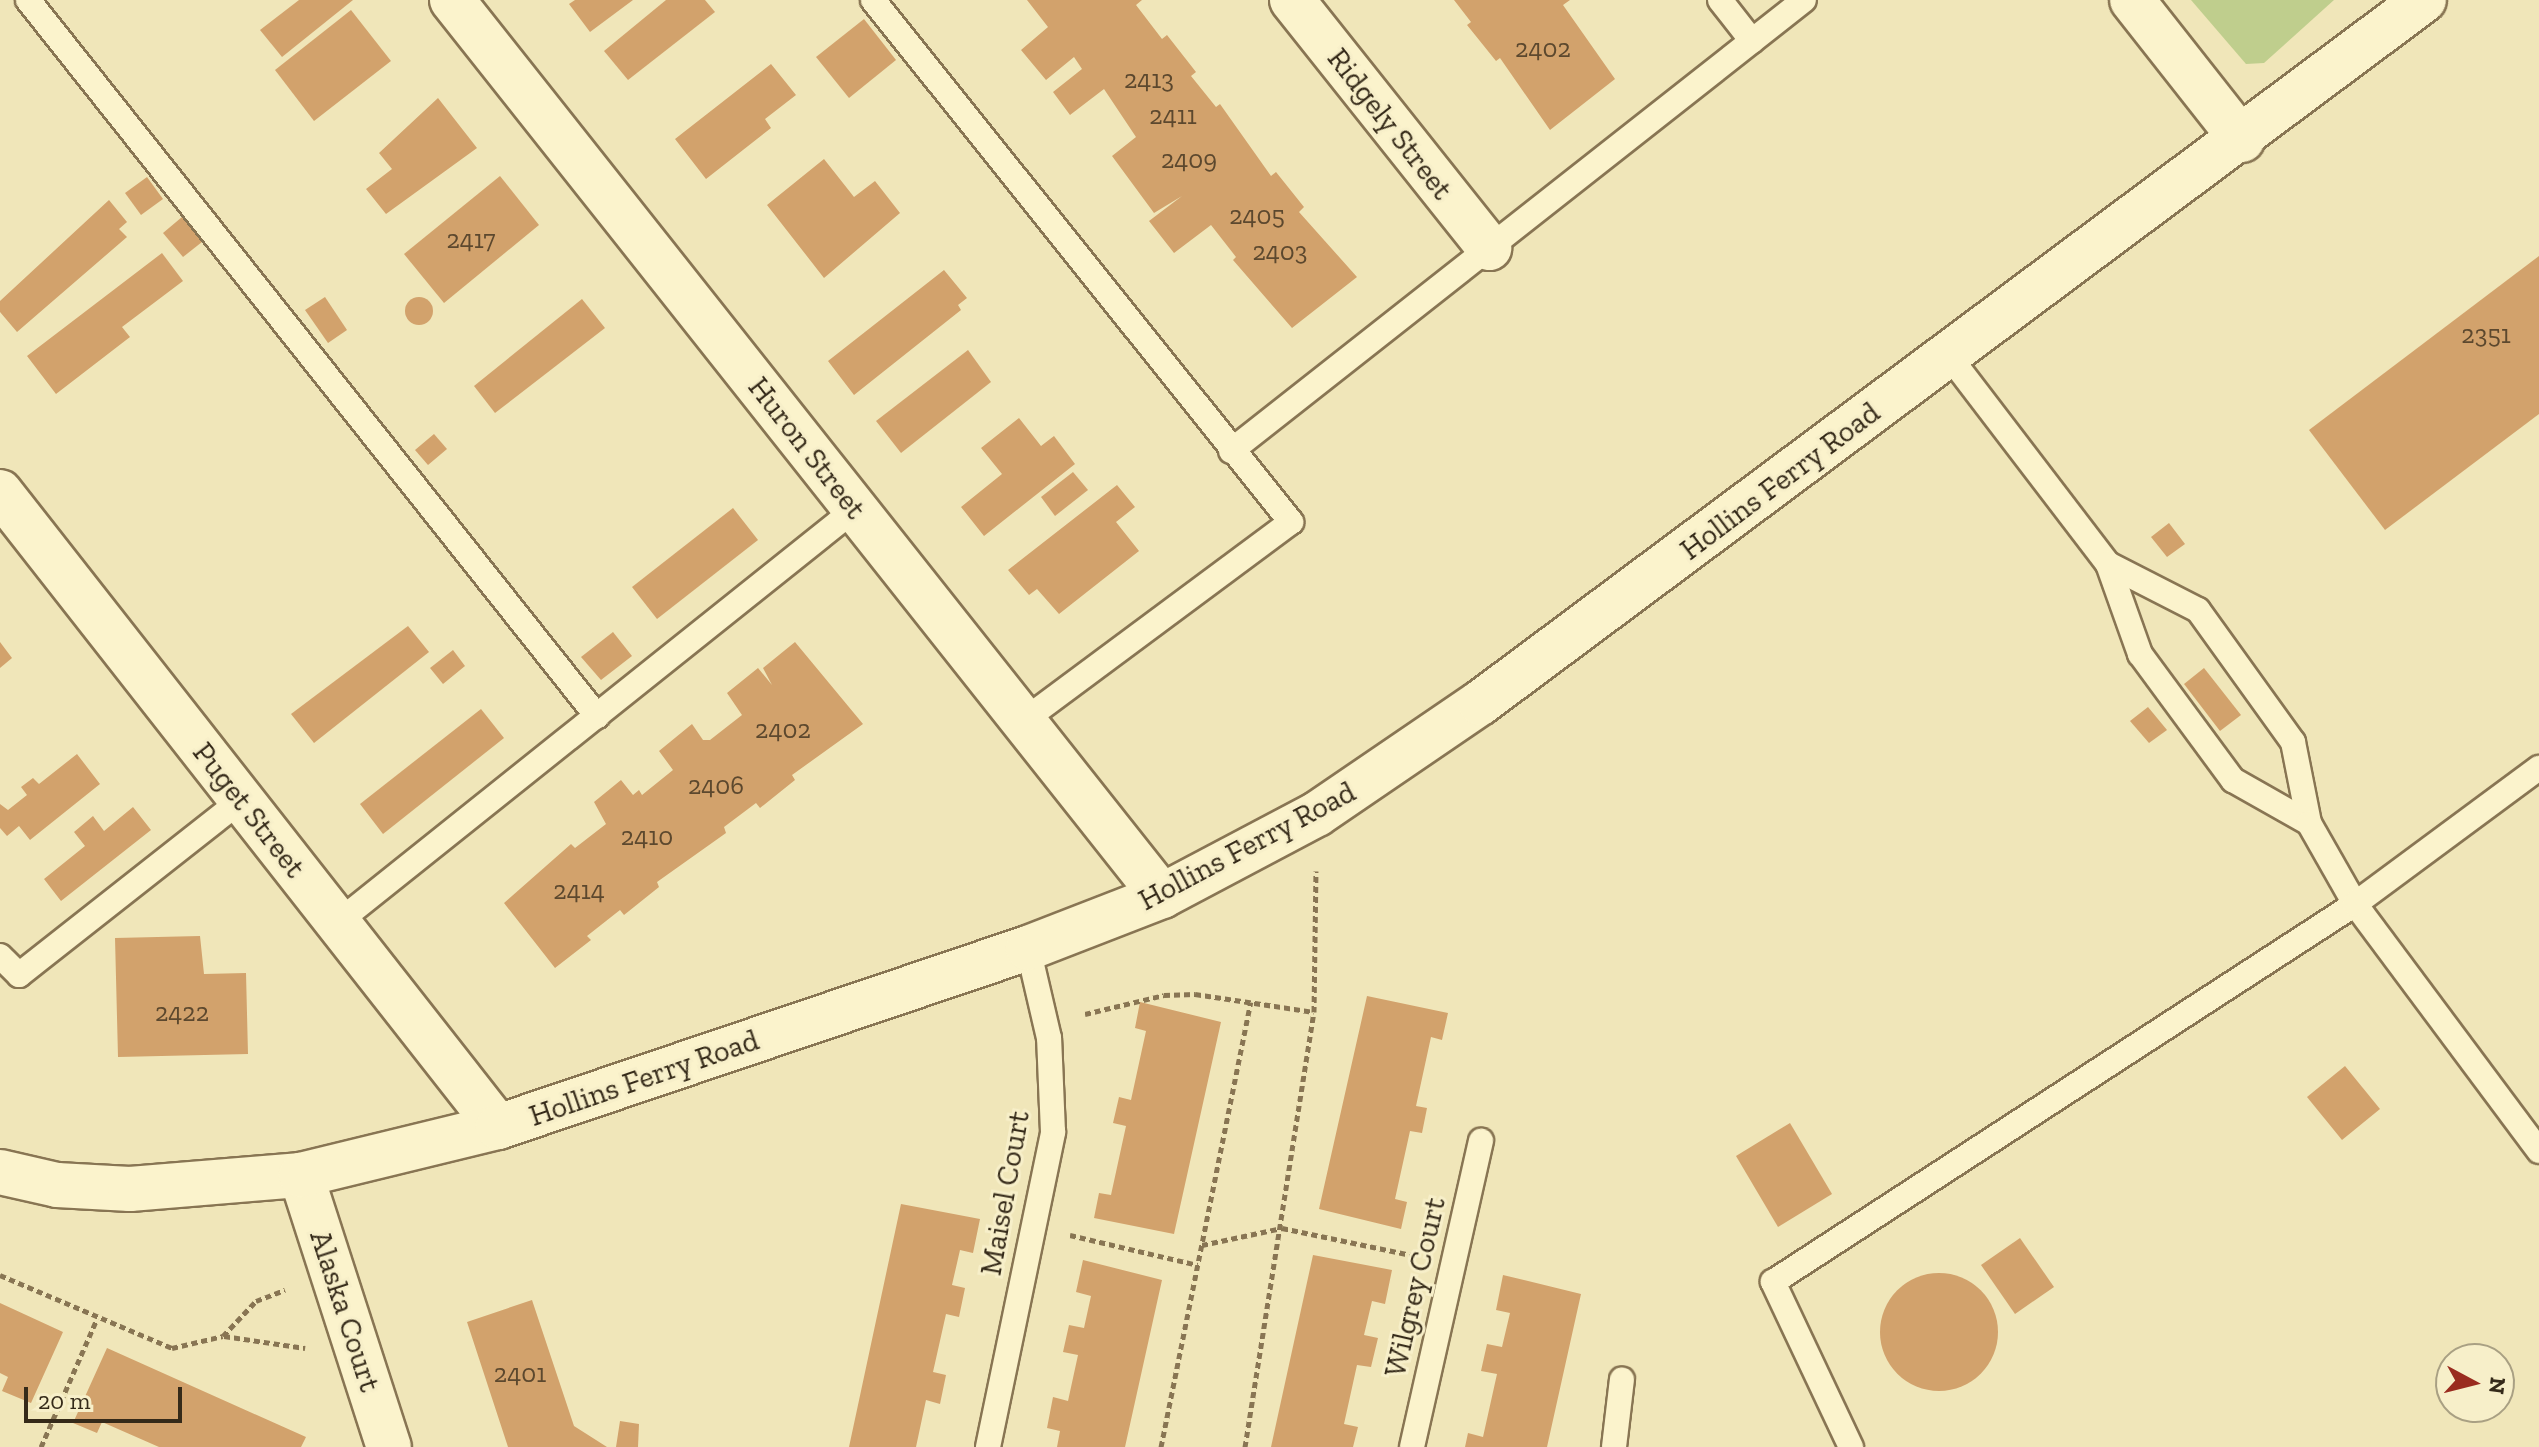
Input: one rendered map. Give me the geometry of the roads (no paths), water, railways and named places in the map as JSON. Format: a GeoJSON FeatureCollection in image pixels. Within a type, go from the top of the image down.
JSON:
{"type":"FeatureCollection","features":[{"type":"Feature","properties":{"kind":"street","name":"Huron Street"},"geometry":{"type":"LineString","coordinates":[[452,0],[1162,896]]}},
{"type":"Feature","properties":{"kind":"street","name":"Ridgely Street"},"geometry":{"type":"LineString","coordinates":[[1292,0],[1489,248]]}},
{"type":"Feature","properties":{"kind":"street"},"geometry":{"type":"LineString","coordinates":[[2132,0],[2242,140]]}},
{"type":"Feature","properties":{"kind":"street","name":"Hollins Ferry Road"},"geometry":{"type":"LineString","coordinates":[[0,1172],[57,1185],[130,1189],[301,1175],[498,1127],[1028,948],[1162,896],[1317,814],[1480,703],[2242,140],[2424,0]]}},
{"type":"Feature","properties":{"kind":"street","name":"Puget Street"},"geometry":{"type":"LineString","coordinates":[[0,492],[498,1127]]}},
{"type":"Feature","properties":{"kind":"street","name":"Alaska Court"},"geometry":{"type":"LineString","coordinates":[[301,1175],[389,1447]]}},
{"type":"Feature","properties":{"kind":"lane"},"geometry":{"type":"LineString","coordinates":[[28,0],[597,716]]}},
{"type":"Feature","properties":{"kind":"lane"},"geometry":{"type":"LineString","coordinates":[[873,0],[1231,451],[1291,522],[1023,721]]}},
{"type":"Feature","properties":{"kind":"lane"},"geometry":{"type":"LineString","coordinates":[[1720,0],[1752,41]]}},
{"type":"Feature","properties":{"kind":"lane"},"geometry":{"type":"LineString","coordinates":[[1231,451],[1804,0]]}},
{"type":"Feature","properties":{"kind":"lane"},"geometry":{"type":"LineString","coordinates":[[1949,356],[2108,564],[2140,654],[2233,780],[2309,823]]}},
{"type":"Feature","properties":{"kind":"lane"},"geometry":{"type":"LineString","coordinates":[[337,923],[855,509]]}},
{"type":"Feature","properties":{"kind":"lane"},"geometry":{"type":"LineString","coordinates":[[2108,564],[2198,610],[2293,742],[2309,823],[2355,904],[2539,1151]]}},
{"type":"Feature","properties":{"kind":"lane"},"geometry":{"type":"LineString","coordinates":[[1851,1447],[1773,1282],[2355,904],[2539,768]]}},
{"type":"Feature","properties":{"kind":"lane"},"geometry":{"type":"LineString","coordinates":[[0,956],[19,975],[241,800]]}},
{"type":"Feature","properties":{"kind":"lane","name":"Maisel Court"},"geometry":{"type":"LineString","coordinates":[[988,1447],[1053,1132],[1045,1024],[1028,948]]}},
{"type":"Feature","properties":{"kind":"lane","name":"Wilgrey Court"},"geometry":{"type":"LineString","coordinates":[[1412,1447],[1481,1141]]}},
{"type":"Feature","properties":{"kind":"lane"},"geometry":{"type":"LineString","coordinates":[[1614,1447],[1622,1379]]}}]}
